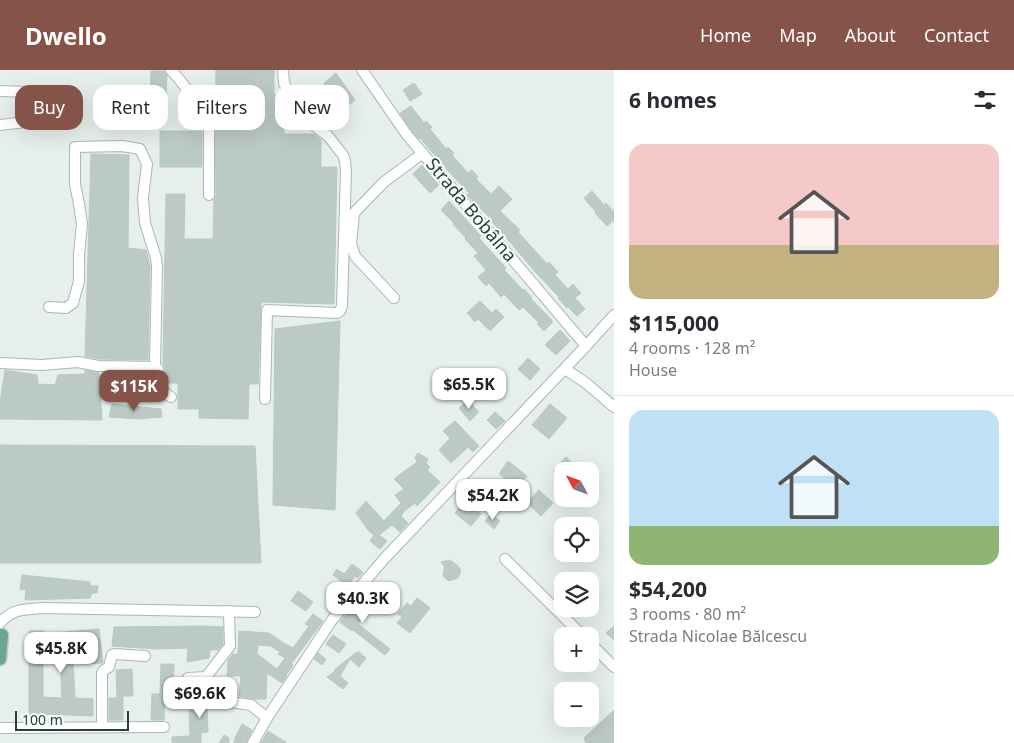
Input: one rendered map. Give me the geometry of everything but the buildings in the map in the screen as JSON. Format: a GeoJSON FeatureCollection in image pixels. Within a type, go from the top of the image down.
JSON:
{"type":"FeatureCollection","features":[{"type":"Feature","properties":{"kind":"main road"},"geometry":{"type":"LineString","coordinates":[[0,659],[1,633]]}},
{"type":"Feature","properties":{"kind":"street"},"geometry":{"type":"LineString","coordinates":[[171,70],[206,114],[210,128],[209,195]]}},
{"type":"Feature","properties":{"kind":"street"},"geometry":{"type":"LineString","coordinates":[[265,399],[267,310],[337,313],[342,306],[345,161],[343,155],[328,136],[299,114],[284,83],[283,70]]}},
{"type":"Feature","properties":{"kind":"street","name":"Strada Bobâlna"},"geometry":{"type":"LineString","coordinates":[[362,70],[407,135],[586,346]]}},
{"type":"Feature","properties":{"kind":"street"},"geometry":{"type":"LineString","coordinates":[[0,91],[29,92],[25,122],[0,125]]}},
{"type":"Feature","properties":{"kind":"street"},"geometry":{"type":"LineString","coordinates":[[49,307],[66,308],[74,303],[78,282],[82,224],[75,184],[75,147],[122,146],[140,149],[147,164],[143,198],[145,223],[157,267],[155,367],[158,368],[160,386],[164,393],[171,397]]}},
{"type":"Feature","properties":{"kind":"street"},"geometry":{"type":"LineString","coordinates":[[394,298],[355,256],[351,244],[354,213],[384,182],[423,153]]}},
{"type":"Feature","properties":{"kind":"street"},"geometry":{"type":"LineString","coordinates":[[253,743],[267,718],[332,620],[384,559],[614,315]]}},
{"type":"Feature","properties":{"kind":"street"},"geometry":{"type":"LineString","coordinates":[[0,363],[42,365],[78,362],[98,366],[155,367]]}},
{"type":"Feature","properties":{"kind":"street"},"geometry":{"type":"LineString","coordinates":[[565,369],[614,407]]}},
{"type":"Feature","properties":{"kind":"street"},"geometry":{"type":"LineString","coordinates":[[505,559],[574,627]]}},
{"type":"Feature","properties":{"kind":"street"},"geometry":{"type":"LineString","coordinates":[[1,633],[6,616],[16,610],[43,608],[255,612]]}},
{"type":"Feature","properties":{"kind":"street"},"geometry":{"type":"LineString","coordinates":[[188,678],[206,677],[230,646],[229,611]]}},
{"type":"Feature","properties":{"kind":"street"},"geometry":{"type":"LineString","coordinates":[[599,652],[614,667]]}},
{"type":"Feature","properties":{"kind":"street"},"geometry":{"type":"LineString","coordinates":[[102,727],[102,673],[111,663],[112,656],[114,654],[145,656]]}},
{"type":"Feature","properties":{"kind":"street"},"geometry":{"type":"LineString","coordinates":[[228,688],[230,702],[251,705],[267,718]]}},
{"type":"Feature","properties":{"kind":"street"},"geometry":{"type":"LineString","coordinates":[[0,728],[164,727]]}}]}
